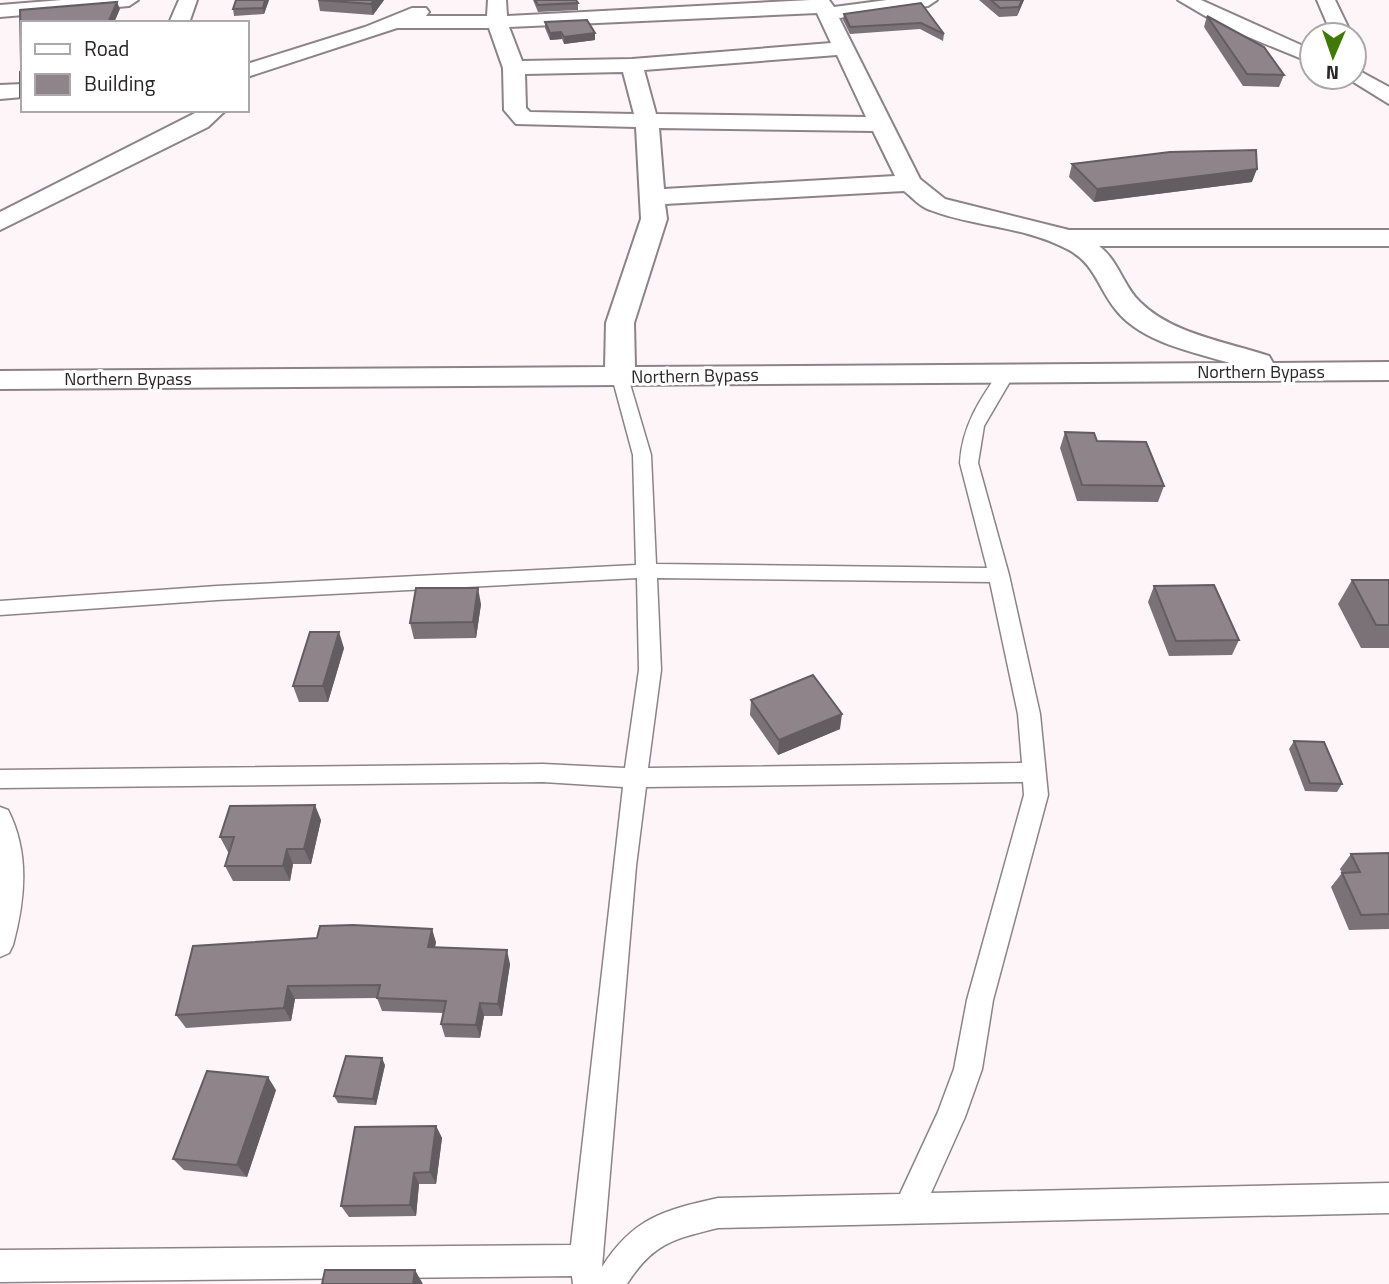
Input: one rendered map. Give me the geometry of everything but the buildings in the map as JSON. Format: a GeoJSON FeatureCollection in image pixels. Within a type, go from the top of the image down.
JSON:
{"type":"FeatureCollection","features":[{"type":"Feature","properties":{"kind":"street"},"geometry":{"type":"LineString","coordinates":[[0,11],[129,0]]}},
{"type":"Feature","properties":{"kind":"street"},"geometry":{"type":"LineString","coordinates":[[180,21],[188,0]]}},
{"type":"Feature","properties":{"kind":"street"},"geometry":{"type":"LineString","coordinates":[[248,69],[398,22],[442,0]]}},
{"type":"Feature","properties":{"kind":"street"},"geometry":{"type":"LineString","coordinates":[[398,22],[497,11],[715,6],[825,7],[928,0]]}},
{"type":"Feature","properties":{"kind":"street"},"geometry":{"type":"LineString","coordinates":[[1186,0],[1231,23],[1298,51]]}},
{"type":"Feature","properties":{"kind":"street"},"geometry":{"type":"LineString","coordinates":[[1326,0],[1336,21]]}},
{"type":"Feature","properties":{"kind":"street"},"geometry":{"type":"LineString","coordinates":[[97,21],[103,2]]}},
{"type":"Feature","properties":{"kind":"street"},"geometry":{"type":"LineString","coordinates":[[825,7],[910,184],[936,204],[1068,238],[1389,238]]}},
{"type":"Feature","properties":{"kind":"street"},"geometry":{"type":"LineString","coordinates":[[497,11],[514,68],[515,110],[524,119],[880,124]]}},
{"type":"Feature","properties":{"kind":"street"},"geometry":{"type":"LineString","coordinates":[[248,47],[276,59]]}},
{"type":"Feature","properties":{"kind":"street"},"geometry":{"type":"LineString","coordinates":[[514,68],[632,65],[845,48]]}},
{"type":"Feature","properties":{"kind":"street"},"geometry":{"type":"LineString","coordinates":[[620,377],[620,323],[653,228],[647,122],[632,65]]}},
{"type":"Feature","properties":{"kind":"street"},"geometry":{"type":"LineString","coordinates":[[1368,71],[1389,72]]}},
{"type":"Feature","properties":{"kind":"street"},"geometry":{"type":"LineString","coordinates":[[1368,79],[1389,97]]}},
{"type":"Feature","properties":{"kind":"street"},"geometry":{"type":"LineString","coordinates":[[0,92],[21,90]]}},
{"type":"Feature","properties":{"kind":"street"},"geometry":{"type":"LineString","coordinates":[[0,222],[136,151],[200,122],[212,112]]}},
{"type":"Feature","properties":{"kind":"street"},"geometry":{"type":"LineString","coordinates":[[653,197],[910,184]]}},
{"type":"Feature","properties":{"kind":"street"},"geometry":{"type":"LineString","coordinates":[[1068,238],[1094,253],[1127,306],[1140,318],[1166,331],[1286,372]]}},
{"type":"Feature","properties":{"kind":"street","name":"Northern Bypass"},"geometry":{"type":"LineString","coordinates":[[0,380],[1389,371]]}},
{"type":"Feature","properties":{"kind":"lane"},"geometry":{"type":"LineString","coordinates":[[909,1208],[951,1117],[968,1069],[980,1000],[1032,819],[1036,795],[1029,714],[999,575],[969,463],[968,445],[976,417],[1007,373]]}},
{"type":"Feature","properties":{"kind":"lane"},"geometry":{"type":"LineString","coordinates":[[0,1266],[587,1272],[635,778],[650,670],[642,455],[620,377]]}},
{"type":"Feature","properties":{"kind":"lane"},"geometry":{"type":"LineString","coordinates":[[0,608],[217,593],[647,571],[999,575]]}},
{"type":"Feature","properties":{"kind":"lane"},"geometry":{"type":"LineString","coordinates":[[0,779],[543,773],[635,778],[1036,772]]}},
{"type":"Feature","properties":{"kind":"lane"},"geometry":{"type":"LineString","coordinates":[[0,817],[11,870],[5,928],[0,945]]}},
{"type":"Feature","properties":{"kind":"lane"},"geometry":{"type":"LineString","coordinates":[[609,1284],[628,1252],[656,1228],[718,1213],[1389,1198]]}}]}
